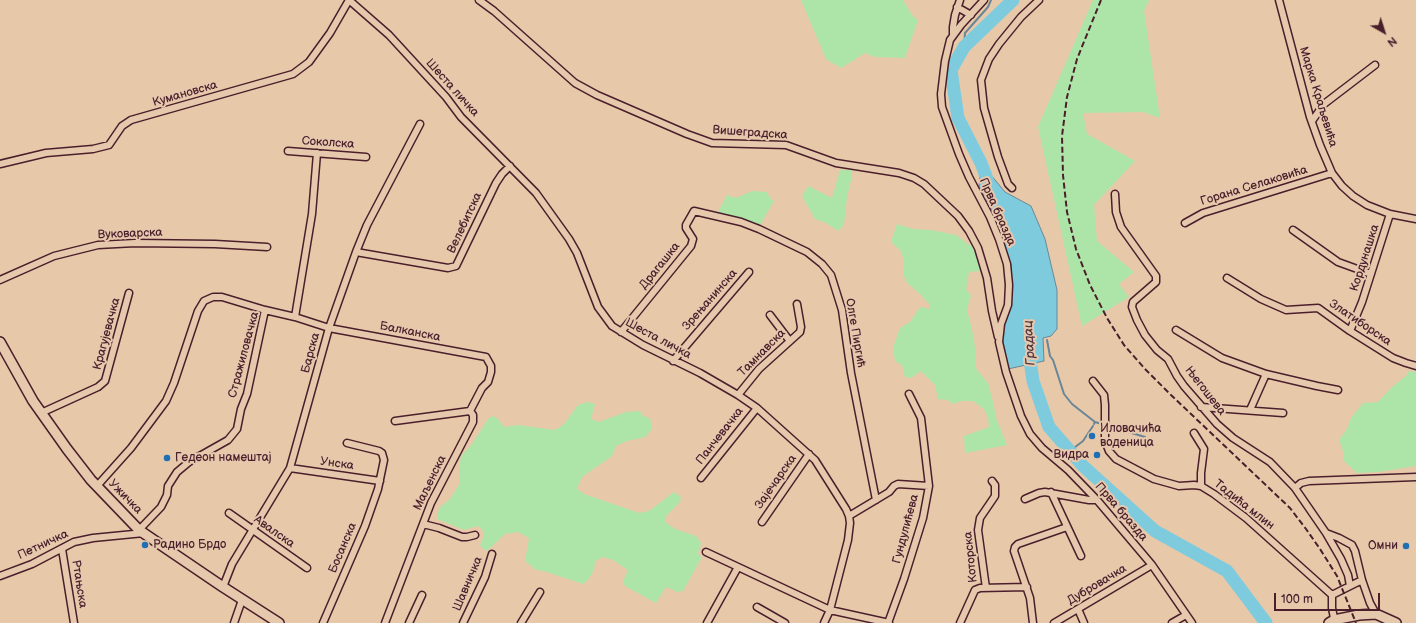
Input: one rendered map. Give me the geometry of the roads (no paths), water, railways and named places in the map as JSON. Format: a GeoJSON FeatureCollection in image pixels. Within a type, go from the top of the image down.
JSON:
{"type":"FeatureCollection","features":[{"type":"Feature","properties":{"kind":"main road","name":"Ужичка"},"geometry":{"type":"LineString","coordinates":[[0,342],[24,386],[41,413],[76,461],[142,532],[242,600],[279,623]]}},
{"type":"Feature","properties":{"kind":"main road"},"geometry":{"type":"LineString","coordinates":[[1333,622],[1359,615],[1376,614],[1396,623]]}},
{"type":"Feature","properties":{"kind":"street","name":"Кумановска"},"geometry":{"type":"LineString","coordinates":[[0,164],[46,153],[93,149],[109,145],[122,126],[131,120],[293,74],[309,62],[330,33],[349,0]]}},
{"type":"Feature","properties":{"kind":"street","name":"Шеста личка"},"geometry":{"type":"LineString","coordinates":[[349,0],[389,34],[462,117],[536,193],[569,239],[577,253],[598,307],[606,319],[621,332],[643,345],[700,373],[757,408],[809,454],[821,467],[849,516]]}},
{"type":"Feature","properties":{"kind":"street","name":"Вишеградска"},"geometry":{"type":"LineString","coordinates":[[479,0],[494,11],[580,86],[597,95],[687,134],[712,143],[786,144],[836,163],[899,173],[914,178],[924,184],[958,216],[969,231],[978,248],[987,278],[999,342]]}},
{"type":"Feature","properties":{"kind":"street"},"geometry":{"type":"LineString","coordinates":[[953,34],[957,7],[960,0]]}},
{"type":"Feature","properties":{"kind":"street","name":"Прва бразда"},"geometry":{"type":"LineString","coordinates":[[984,0],[953,34],[948,46],[941,94],[942,107],[959,154],[1000,239],[1007,264],[1009,285],[1008,305],[1001,324],[999,342],[1006,372],[1021,416],[1030,434],[1042,448],[1068,470],[1097,500],[1152,565],[1192,623]]}},
{"type":"Feature","properties":{"kind":"street"},"geometry":{"type":"LineString","coordinates":[[1012,188],[1008,184],[998,157],[984,108],[981,80],[988,59],[1021,17],[1039,0]]}},
{"type":"Feature","properties":{"kind":"street","name":"Марка Краљевића"},"geometry":{"type":"LineString","coordinates":[[1279,0],[1312,121],[1332,173],[1342,186],[1353,196],[1367,205],[1390,214],[1416,220]]}},
{"type":"Feature","properties":{"kind":"street"},"geometry":{"type":"LineString","coordinates":[[957,7],[971,15]]}},
{"type":"Feature","properties":{"kind":"street"},"geometry":{"type":"LineString","coordinates":[[1312,121],[1324,104],[1375,65]]}},
{"type":"Feature","properties":{"kind":"street","name":"Барска"},"geometry":{"type":"LineString","coordinates":[[223,587],[232,564],[290,468],[329,328],[356,252],[367,225],[420,124]]}},
{"type":"Feature","properties":{"kind":"street","name":"Соколска"},"geometry":{"type":"LineString","coordinates":[[288,151],[366,157]]}},
{"type":"Feature","properties":{"kind":"street"},"geometry":{"type":"LineString","coordinates":[[295,317],[312,214],[317,153]]}},
{"type":"Feature","properties":{"kind":"street","name":"Велебитска"},"geometry":{"type":"LineString","coordinates":[[356,252],[448,268],[456,266],[496,183],[510,166]]}},
{"type":"Feature","properties":{"kind":"street","name":"Горана Селаковића"},"geometry":{"type":"LineString","coordinates":[[1185,222],[1203,213],[1332,173]]}},
{"type":"Feature","properties":{"kind":"street","name":"Његошева"},"geometry":{"type":"LineString","coordinates":[[1115,194],[1116,212],[1122,227],[1156,276],[1156,282],[1133,302],[1132,307],[1145,335],[1157,350],[1168,359],[1180,381],[1217,424],[1233,438],[1270,462],[1295,488],[1326,533],[1341,559],[1348,575],[1350,586]]}},
{"type":"Feature","properties":{"kind":"street","name":"Драгашка"},"geometry":{"type":"LineString","coordinates":[[621,332],[691,246],[693,239],[686,228],[686,225],[694,211]]}},
{"type":"Feature","properties":{"kind":"street","name":"Олге Пиргић"},"geometry":{"type":"LineString","coordinates":[[694,211],[741,222],[760,229],[807,252],[822,264],[831,275],[842,310],[851,373],[876,500]]}},
{"type":"Feature","properties":{"kind":"street","name":"Кордунашка"},"geometry":{"type":"LineString","coordinates":[[1350,331],[1362,302],[1390,214]]}},
{"type":"Feature","properties":{"kind":"street"},"geometry":{"type":"LineString","coordinates":[[1293,230],[1338,262],[1371,274]]}},
{"type":"Feature","properties":{"kind":"street","name":"Вуковарска"},"geometry":{"type":"LineString","coordinates":[[0,280],[54,256],[98,245],[215,244],[267,247]]}},
{"type":"Feature","properties":{"kind":"street","name":"Зрењанинска"},"geometry":{"type":"LineString","coordinates":[[673,361],[749,272]]}},
{"type":"Feature","properties":{"kind":"street","name":"Златиборска"},"geometry":{"type":"LineString","coordinates":[[1227,278],[1261,299],[1286,310],[1318,308],[1350,331],[1393,358],[1416,366]]}},
{"type":"Feature","properties":{"kind":"street","name":"Крагујевачка"},"geometry":{"type":"LineString","coordinates":[[41,413],[98,387],[105,381],[129,293]]}},
{"type":"Feature","properties":{"kind":"street"},"geometry":{"type":"LineString","coordinates":[[98,486],[131,448],[166,401],[174,383],[198,310],[204,301],[213,297],[222,297],[265,310]]}},
{"type":"Feature","properties":{"kind":"street","name":"Тамнавска"},"geometry":{"type":"LineString","coordinates":[[738,395],[759,368],[789,340],[800,332],[797,304]]}},
{"type":"Feature","properties":{"kind":"street","name":"Стражиловачка"},"geometry":{"type":"LineString","coordinates":[[142,532],[160,506],[168,486],[177,472],[189,462],[228,440],[237,430],[241,409],[247,394],[265,310],[295,317],[329,328]]}},
{"type":"Feature","properties":{"kind":"street"},"geometry":{"type":"LineString","coordinates":[[770,315],[789,340]]}},
{"type":"Feature","properties":{"kind":"street","name":"Балканска"},"geometry":{"type":"LineString","coordinates":[[329,328],[486,357]]}},
{"type":"Feature","properties":{"kind":"street"},"geometry":{"type":"LineString","coordinates":[[1176,330],[1222,358],[1266,374],[1338,390]]}},
{"type":"Feature","properties":{"kind":"street","name":"Маљенска"},"geometry":{"type":"LineString","coordinates":[[385,623],[431,503],[473,422],[473,415],[470,411],[482,388],[488,382],[491,372],[491,366],[486,357]]}},
{"type":"Feature","properties":{"kind":"street"},"geometry":{"type":"LineString","coordinates":[[1250,410],[1266,374]]}},
{"type":"Feature","properties":{"kind":"street","name":"Тадића млин"},"geometry":{"type":"LineString","coordinates":[[1093,381],[1104,395],[1105,441],[1109,451],[1116,459],[1154,479],[1179,486],[1201,486],[1220,498],[1246,518],[1332,596]]}},
{"type":"Feature","properties":{"kind":"street","name":"Гундулићева"},"geometry":{"type":"LineString","coordinates":[[888,623],[923,518],[929,486],[921,418],[909,394]]}},
{"type":"Feature","properties":{"kind":"street"},"geometry":{"type":"LineString","coordinates":[[1201,407],[1283,413]]}},
{"type":"Feature","properties":{"kind":"street","name":"Панчевачка"},"geometry":{"type":"LineString","coordinates":[[701,478],[757,408]]}},
{"type":"Feature","properties":{"kind":"street"},"geometry":{"type":"LineString","coordinates":[[395,421],[470,411]]}},
{"type":"Feature","properties":{"kind":"street"},"geometry":{"type":"LineString","coordinates":[[1194,433],[1204,448],[1201,486]]}},
{"type":"Feature","properties":{"kind":"street","name":"Босанска"},"geometry":{"type":"LineString","coordinates":[[323,623],[365,526],[380,481],[384,460],[382,453],[379,451],[347,443]]}},
{"type":"Feature","properties":{"kind":"street","name":"Зајечарска"},"geometry":{"type":"LineString","coordinates":[[762,522],[809,454]]}},
{"type":"Feature","properties":{"kind":"street","name":"Унска"},"geometry":{"type":"LineString","coordinates":[[290,468],[380,481]]}},
{"type":"Feature","properties":{"kind":"street"},"geometry":{"type":"LineString","coordinates":[[1295,488],[1301,483],[1314,481],[1416,477]]}},
{"type":"Feature","properties":{"kind":"street","name":"Которска"},"geometry":{"type":"LineString","coordinates":[[986,588],[978,530],[980,518],[995,496],[995,485],[992,481]]}},
{"type":"Feature","properties":{"kind":"street"},"geometry":{"type":"LineString","coordinates":[[824,623],[830,610],[848,540],[850,523],[849,516],[889,492],[894,486],[900,483],[929,486]]}},
{"type":"Feature","properties":{"kind":"street"},"geometry":{"type":"LineString","coordinates":[[1025,499],[1039,493],[1051,492],[1089,500],[1097,500]]}},
{"type":"Feature","properties":{"kind":"street"},"geometry":{"type":"LineString","coordinates":[[1051,492],[1081,556]]}},
{"type":"Feature","properties":{"kind":"street","name":"Авалска"},"geometry":{"type":"LineString","coordinates":[[229,513],[307,568]]}},
{"type":"Feature","properties":{"kind":"street"},"geometry":{"type":"LineString","coordinates":[[422,524],[439,528],[462,537],[475,535]]}},
{"type":"Feature","properties":{"kind":"street"},"geometry":{"type":"LineString","coordinates":[[1033,623],[1030,598],[1014,551],[1015,547],[1018,544],[1067,527]]}},
{"type":"Feature","properties":{"kind":"street","name":"Петничка"},"geometry":{"type":"LineString","coordinates":[[0,576],[32,564],[74,542],[142,532]]}},
{"type":"Feature","properties":{"kind":"street"},"geometry":{"type":"LineString","coordinates":[[1326,533],[1339,538],[1352,546],[1355,551],[1362,580],[1370,603],[1376,614]]}},
{"type":"Feature","properties":{"kind":"street","name":"Ртањска"},"geometry":{"type":"LineString","coordinates":[[62,549],[74,623]]}},
{"type":"Feature","properties":{"kind":"street"},"geometry":{"type":"LineString","coordinates":[[706,552],[830,610],[888,623]]}},
{"type":"Feature","properties":{"kind":"street","name":"Шавничка"},"geometry":{"type":"LineString","coordinates":[[463,623],[485,577],[492,554]]}},
{"type":"Feature","properties":{"kind":"street","name":"Дубровачка"},"geometry":{"type":"LineString","coordinates":[[1054,623],[1152,565]]}},
{"type":"Feature","properties":{"kind":"street"},"geometry":{"type":"LineString","coordinates":[[707,623],[738,568]]}},
{"type":"Feature","properties":{"kind":"street"},"geometry":{"type":"LineString","coordinates":[[1333,622],[1332,596],[1362,580]]}},
{"type":"Feature","properties":{"kind":"street"},"geometry":{"type":"LineString","coordinates":[[960,623],[975,590],[986,588],[1027,587]]}},
{"type":"Feature","properties":{"kind":"street"},"geometry":{"type":"LineString","coordinates":[[521,623],[540,592]]}},
{"type":"Feature","properties":{"kind":"street"},"geometry":{"type":"LineString","coordinates":[[409,623],[422,595]]}},
{"type":"Feature","properties":{"kind":"street"},"geometry":{"type":"LineString","coordinates":[[234,623],[242,600]]}},
{"type":"Feature","properties":{"kind":"street"},"geometry":{"type":"LineString","coordinates":[[758,607],[785,623]]}},
{"type":"Feature","properties":{"kind":"street"},"geometry":{"type":"LineString","coordinates":[[1078,609],[1084,623]]}},
{"type":"Feature","properties":{"kind":"street"},"geometry":{"type":"LineString","coordinates":[[1172,623],[1186,615]]}},
{"type":"Feature","properties":{"kind":"water"},"geometry":{"type":"Polygon","coordinates":[[[981,163],[1005,192],[1031,206],[1045,239],[1057,290],[1057,329],[1051,336],[1043,338],[1044,361],[1008,369],[1002,337],[1012,295],[1011,265],[989,204],[979,186],[981,163]]]}},
{"type":"Feature","properties":{"kind":"waterway"},"geometry":{"type":"LineString","coordinates":[[964,47],[965,33],[988,7],[991,0]]}},
{"type":"Feature","properties":{"kind":"waterway","name":"Градац"},"geometry":{"type":"LineString","coordinates":[[987,179],[981,163],[958,118],[951,70],[964,47],[1013,0]]}},
{"type":"Feature","properties":{"kind":"waterway"},"geometry":{"type":"LineString","coordinates":[[1047,340],[1050,356],[1053,360],[1064,394],[1072,404],[1095,422],[1094,424]]}},
{"type":"Feature","properties":{"kind":"waterway","name":"Градац"},"geometry":{"type":"LineString","coordinates":[[1028,347],[1033,381],[1049,427],[1083,466],[1155,531],[1227,571],[1266,623]]}},
{"type":"Feature","properties":{"kind":"waterway"},"geometry":{"type":"LineString","coordinates":[[1095,422],[1145,437]]}},
{"type":"Feature","properties":{"kind":"waterway"},"geometry":{"type":"LineString","coordinates":[[1070,451],[1083,441],[1093,426]]}},
{"type":"Feature","properties":{"kind":"railway"},"geometry":{"type":"LineString","coordinates":[[1101,0],[1077,59],[1067,97],[1062,136],[1063,175],[1067,212],[1076,249],[1090,285],[1107,318],[1124,345],[1146,370],[1290,508],[1320,549],[1337,576],[1356,623]]}},
{"type":"Feature","properties":{"kind":"place","name":"Иловачића воденица"},"geometry":{"type":"Point","coordinates":[1092,436]}},
{"type":"Feature","properties":{"kind":"place","name":"Видра"},"geometry":{"type":"Point","coordinates":[1097,455]}},
{"type":"Feature","properties":{"kind":"place","name":"Гедеон намештај"},"geometry":{"type":"Point","coordinates":[167,458]}},
{"type":"Feature","properties":{"kind":"place","name":"Радино Брдо"},"geometry":{"type":"Point","coordinates":[145,545]}},
{"type":"Feature","properties":{"kind":"place","name":"Омни"},"geometry":{"type":"Point","coordinates":[1406,546]}}]}
